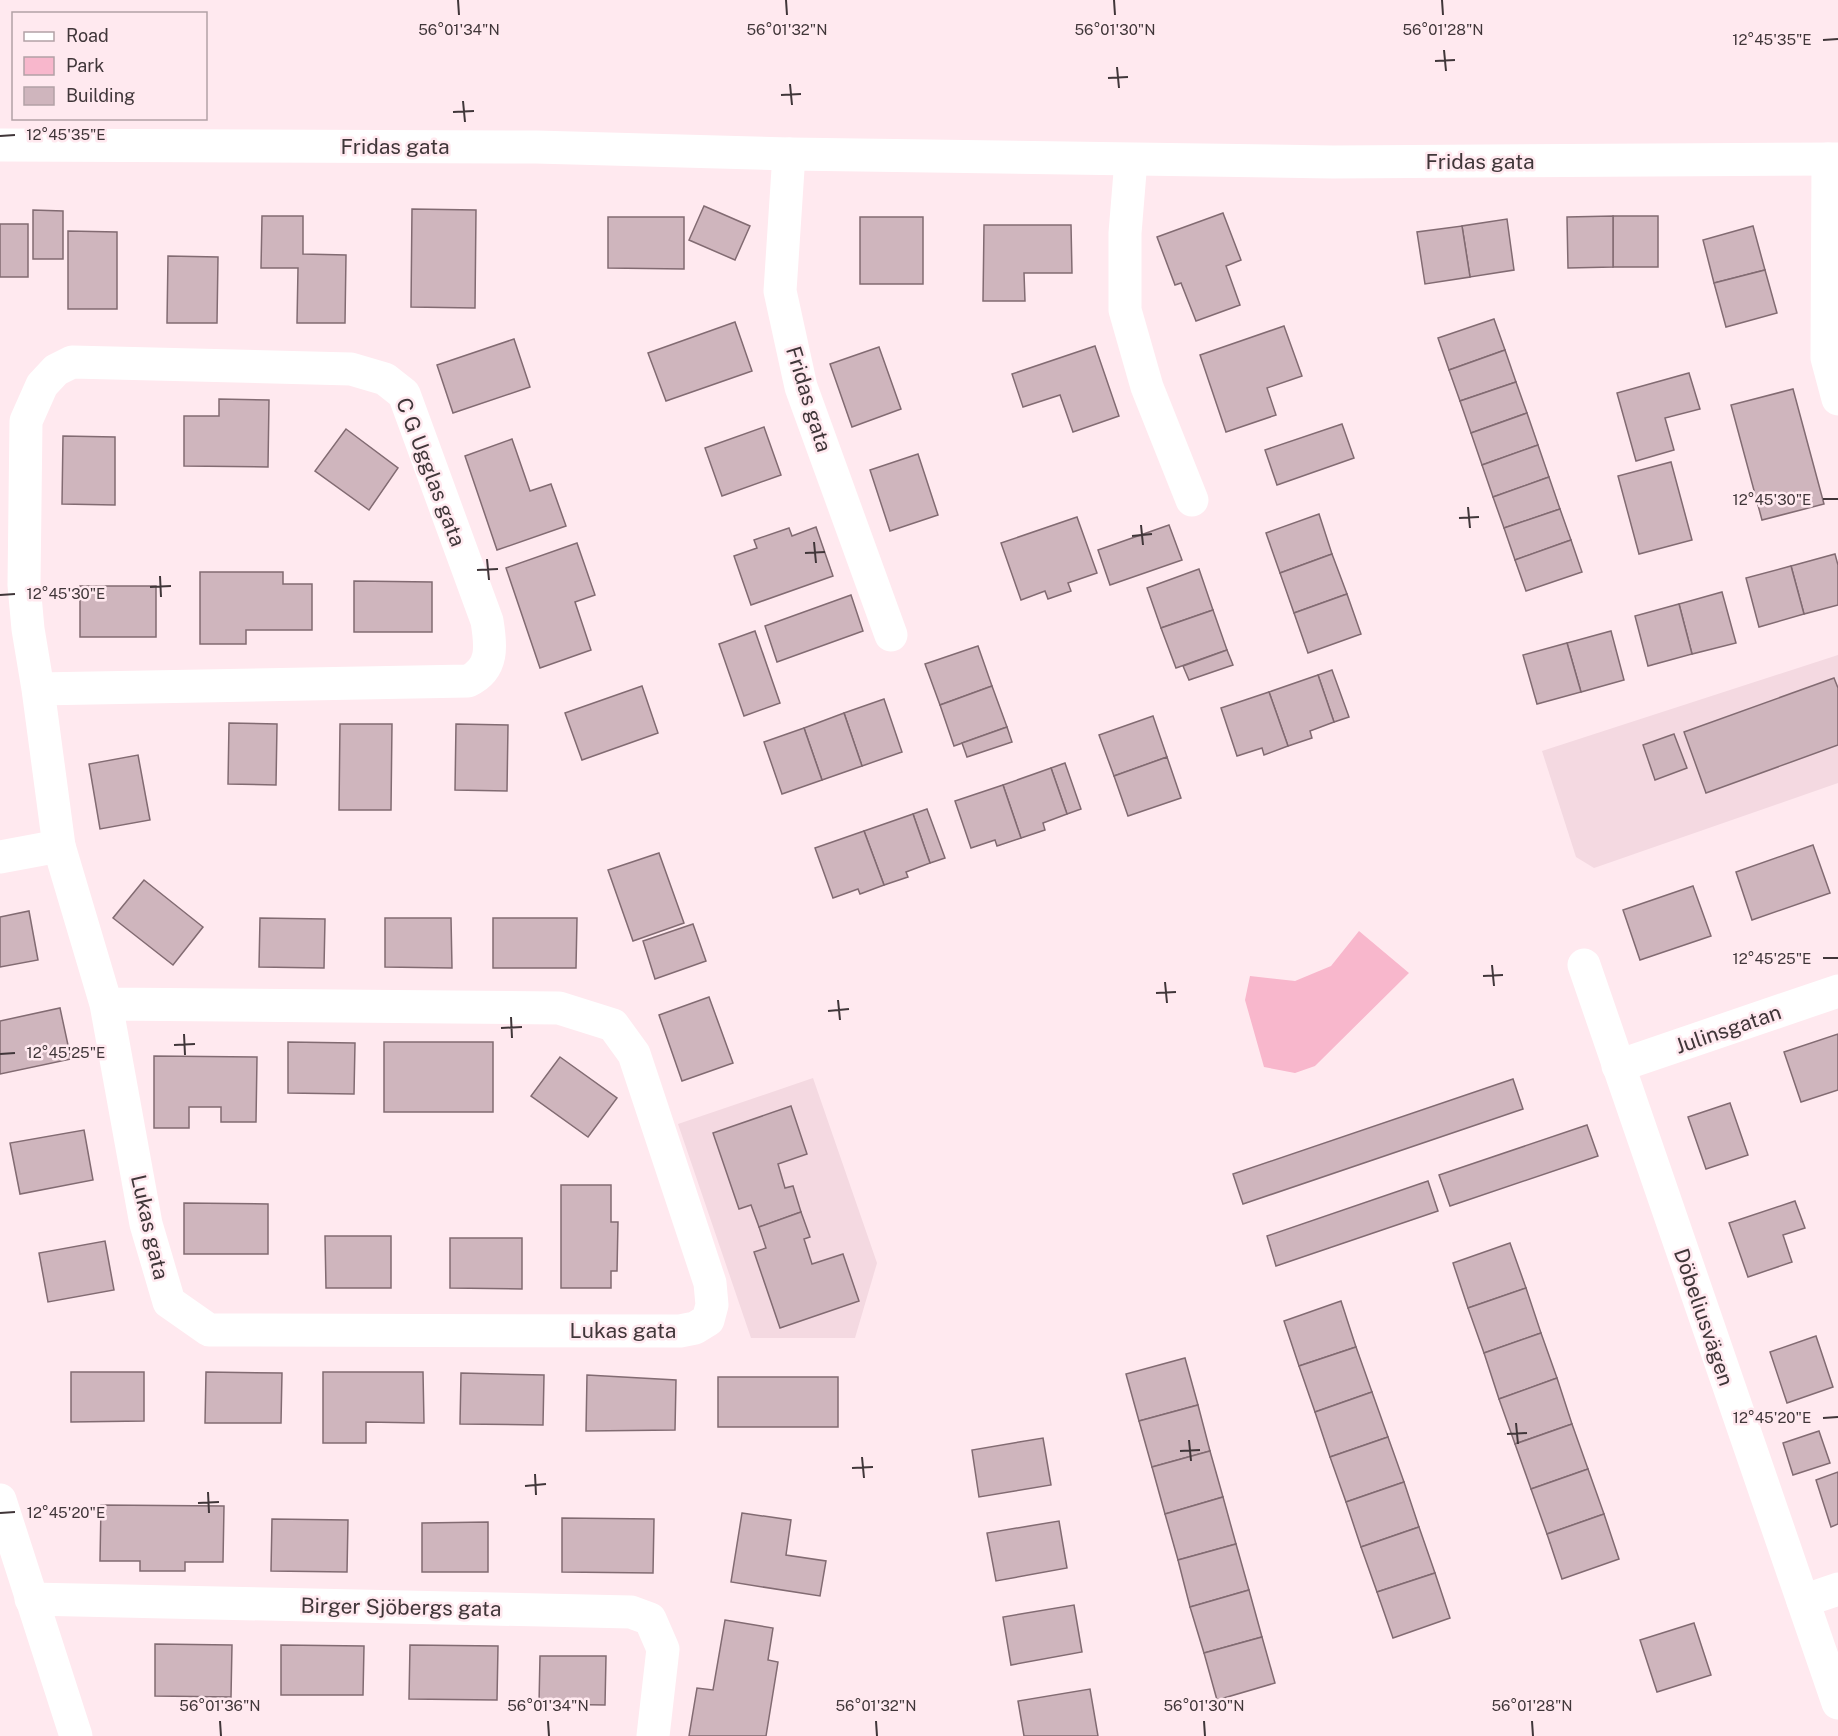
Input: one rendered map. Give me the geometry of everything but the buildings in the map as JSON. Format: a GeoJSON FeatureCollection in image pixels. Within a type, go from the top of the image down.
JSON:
{"type":"FeatureCollection","features":[{"type":"Feature","properties":{"kind":"street","name":"Fridas gata"},"geometry":{"type":"LineString","coordinates":[[0,145],[525,147],[789,154],[1344,162],[1833,159],[1827,358],[1838,399]]}},
{"type":"Feature","properties":{"kind":"street","name":"Fridas gata"},"geometry":{"type":"LineString","coordinates":[[789,154],[780,291],[801,387],[891,635]]}},
{"type":"Feature","properties":{"kind":"street"},"geometry":{"type":"LineString","coordinates":[[1131,160],[1125,233],[1125,310],[1147,387],[1191,500]]}},
{"type":"Feature","properties":{"kind":"street","name":"C G Ugglas gata"},"geometry":{"type":"LineString","coordinates":[[38,689],[468,681],[479,676],[488,665],[491,643],[487,621],[404,394],[385,379],[351,369],[72,362],[56,370],[42,385],[26,421],[24,585],[28,629],[59,846]]}},
{"type":"Feature","properties":{"kind":"street"},"geometry":{"type":"LineString","coordinates":[[0,857],[59,846]]}},
{"type":"Feature","properties":{"kind":"street","name":"Lukas gata"},"geometry":{"type":"LineString","coordinates":[[59,846],[106,1004],[146,1224],[169,1302],[208,1330],[680,1330],[695,1328],[708,1320],[712,1305],[710,1283],[634,1054],[613,1025],[559,1008],[106,1004]]}},
{"type":"Feature","properties":{"kind":"street","name":"Döbeliusvägen"},"geometry":{"type":"LineString","coordinates":[[1584,965],[1838,1703]]}},
{"type":"Feature","properties":{"kind":"street","name":"Julinsgatan"},"geometry":{"type":"LineString","coordinates":[[1618,1066],[1838,991]]}},
{"type":"Feature","properties":{"kind":"street"},"geometry":{"type":"LineString","coordinates":[[0,1500],[76,1736]]}},
{"type":"Feature","properties":{"kind":"street"},"geometry":{"type":"LineString","coordinates":[[1803,1601],[1838,1588]]}},
{"type":"Feature","properties":{"kind":"street","name":"Birger Sjöbergs gata"},"geometry":{"type":"LineString","coordinates":[[31,1599],[631,1612],[650,1619],[663,1649],[653,1736]]}},
{"type":"Feature","properties":{"kind":"shaded area"},"geometry":{"type":"Polygon","coordinates":[[[1838,655],[1838,783],[1594,868],[1576,857],[1542,751],[1838,655]]]}},
{"type":"Feature","properties":{"kind":"shaded area"},"geometry":{"type":"Polygon","coordinates":[[[813,1078],[877,1263],[855,1338],[751,1338],[678,1124],[813,1078]]]}},
{"type":"Feature","properties":{"kind":"green space"},"geometry":{"type":"Polygon","coordinates":[[[1359,931],[1409,973],[1315,1066],[1295,1073],[1264,1067],[1245,1000],[1250,976],[1295,981],[1331,966],[1359,931]]]}}]}
